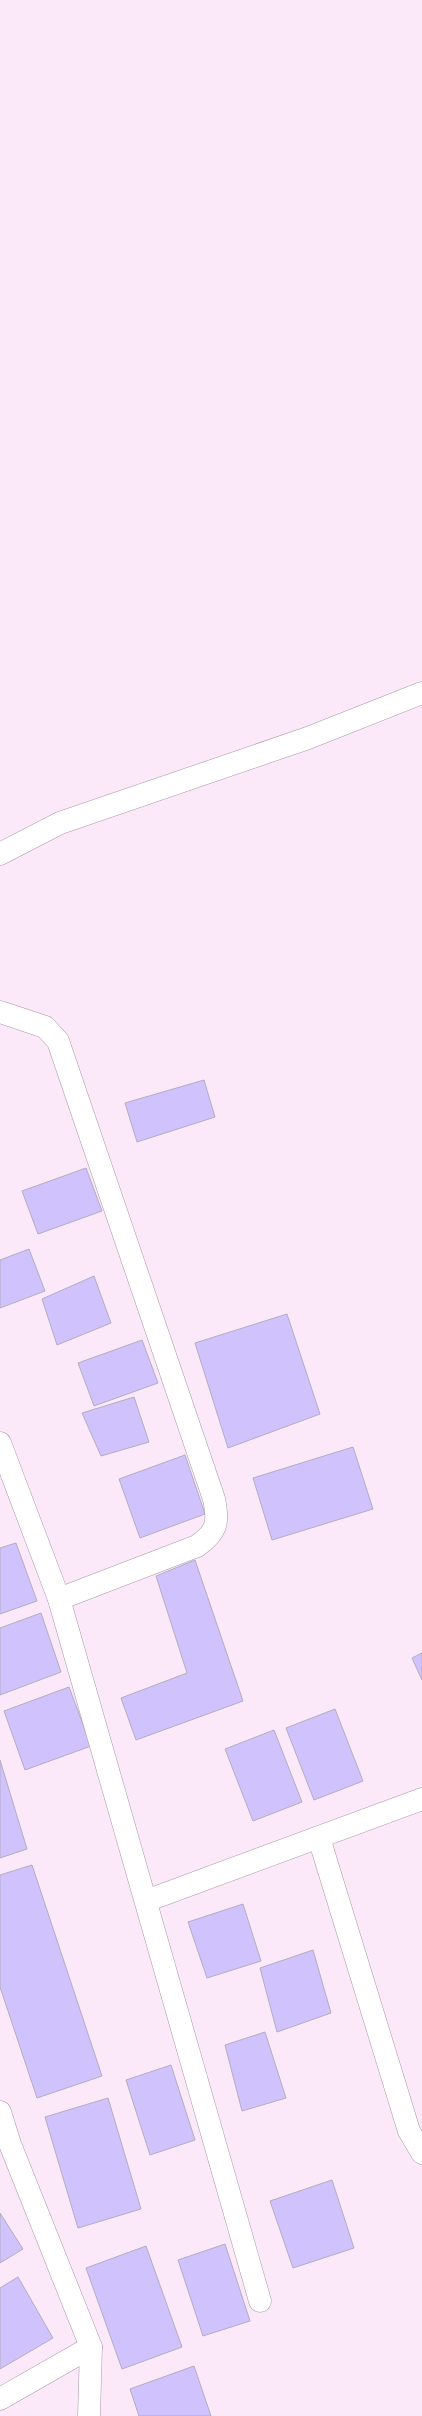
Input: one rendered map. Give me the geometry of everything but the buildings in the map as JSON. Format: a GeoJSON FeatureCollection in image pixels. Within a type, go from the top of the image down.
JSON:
{"type":"FeatureCollection","features":[{"type":"Feature","properties":{"kind":"street"},"geometry":{"type":"LineString","coordinates":[[0,839],[60,823],[308,738],[422,693]]}},
{"type":"Feature","properties":{"kind":"street"},"geometry":{"type":"LineString","coordinates":[[0,854],[60,823]]}},
{"type":"Feature","properties":{"kind":"street"},"geometry":{"type":"LineString","coordinates":[[0,1012],[45,1027],[58,1041],[214,1499],[217,1514],[215,1529],[209,1538],[197,1546],[59,1599]]}},
{"type":"Feature","properties":{"kind":"street"},"geometry":{"type":"LineString","coordinates":[[0,1443],[59,1599],[260,2301]]}},
{"type":"Feature","properties":{"kind":"street"},"geometry":{"type":"LineString","coordinates":[[146,1901],[319,1838],[422,1798]]}},
{"type":"Feature","properties":{"kind":"street"},"geometry":{"type":"LineString","coordinates":[[319,1838],[408,2131],[422,2153]]}},
{"type":"Feature","properties":{"kind":"street"},"geometry":{"type":"LineString","coordinates":[[0,2112],[5,2147],[91,2347],[89,2416]]}},
{"type":"Feature","properties":{"kind":"street"},"geometry":{"type":"LineString","coordinates":[[0,2399],[91,2347]]}}]}
